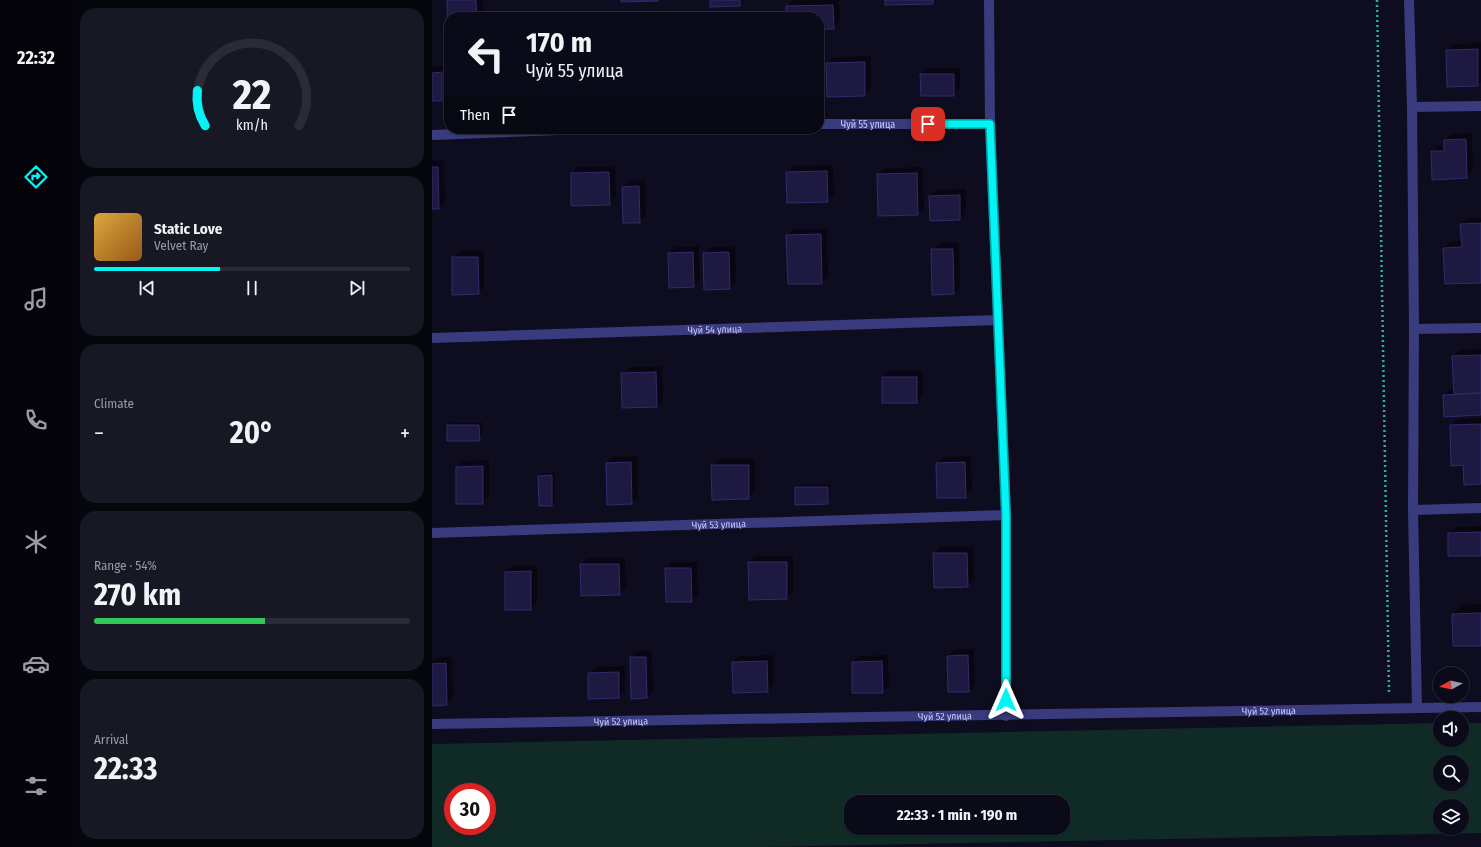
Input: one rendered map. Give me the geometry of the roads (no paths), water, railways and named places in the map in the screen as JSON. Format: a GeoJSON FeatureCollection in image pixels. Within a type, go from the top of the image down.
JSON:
{"type":"FeatureCollection","features":[{"type":"Feature","properties":{"kind":"street"},"geometry":{"type":"LineString","coordinates":[[989,0],[990,124],[1006,516],[1006,716]]}},
{"type":"Feature","properties":{"kind":"street"},"geometry":{"type":"LineString","coordinates":[[1409,0],[1412,107],[1414,328],[1413,510],[1417,708]]}},
{"type":"Feature","properties":{"kind":"street"},"geometry":{"type":"LineString","coordinates":[[1412,107],[1481,106]]}},
{"type":"Feature","properties":{"kind":"street","name":"Чуй 55 улица"},"geometry":{"type":"LineString","coordinates":[[824,124],[990,124]]}},
{"type":"Feature","properties":{"kind":"street"},"geometry":{"type":"LineString","coordinates":[[432,135],[458,134]]}},
{"type":"Feature","properties":{"kind":"street","name":"Чуй 54 улица"},"geometry":{"type":"LineString","coordinates":[[432,338],[998,320]]}},
{"type":"Feature","properties":{"kind":"street"},"geometry":{"type":"LineString","coordinates":[[1414,328],[1481,328]]}},
{"type":"Feature","properties":{"kind":"street"},"geometry":{"type":"LineString","coordinates":[[1413,510],[1481,508]]}},
{"type":"Feature","properties":{"kind":"street","name":"Чуй 53 улица"},"geometry":{"type":"LineString","coordinates":[[432,533],[1006,516]]}},
{"type":"Feature","properties":{"kind":"street","name":"Чуй 52 улица"},"geometry":{"type":"LineString","coordinates":[[432,724],[1006,716],[1481,707]]}}]}
